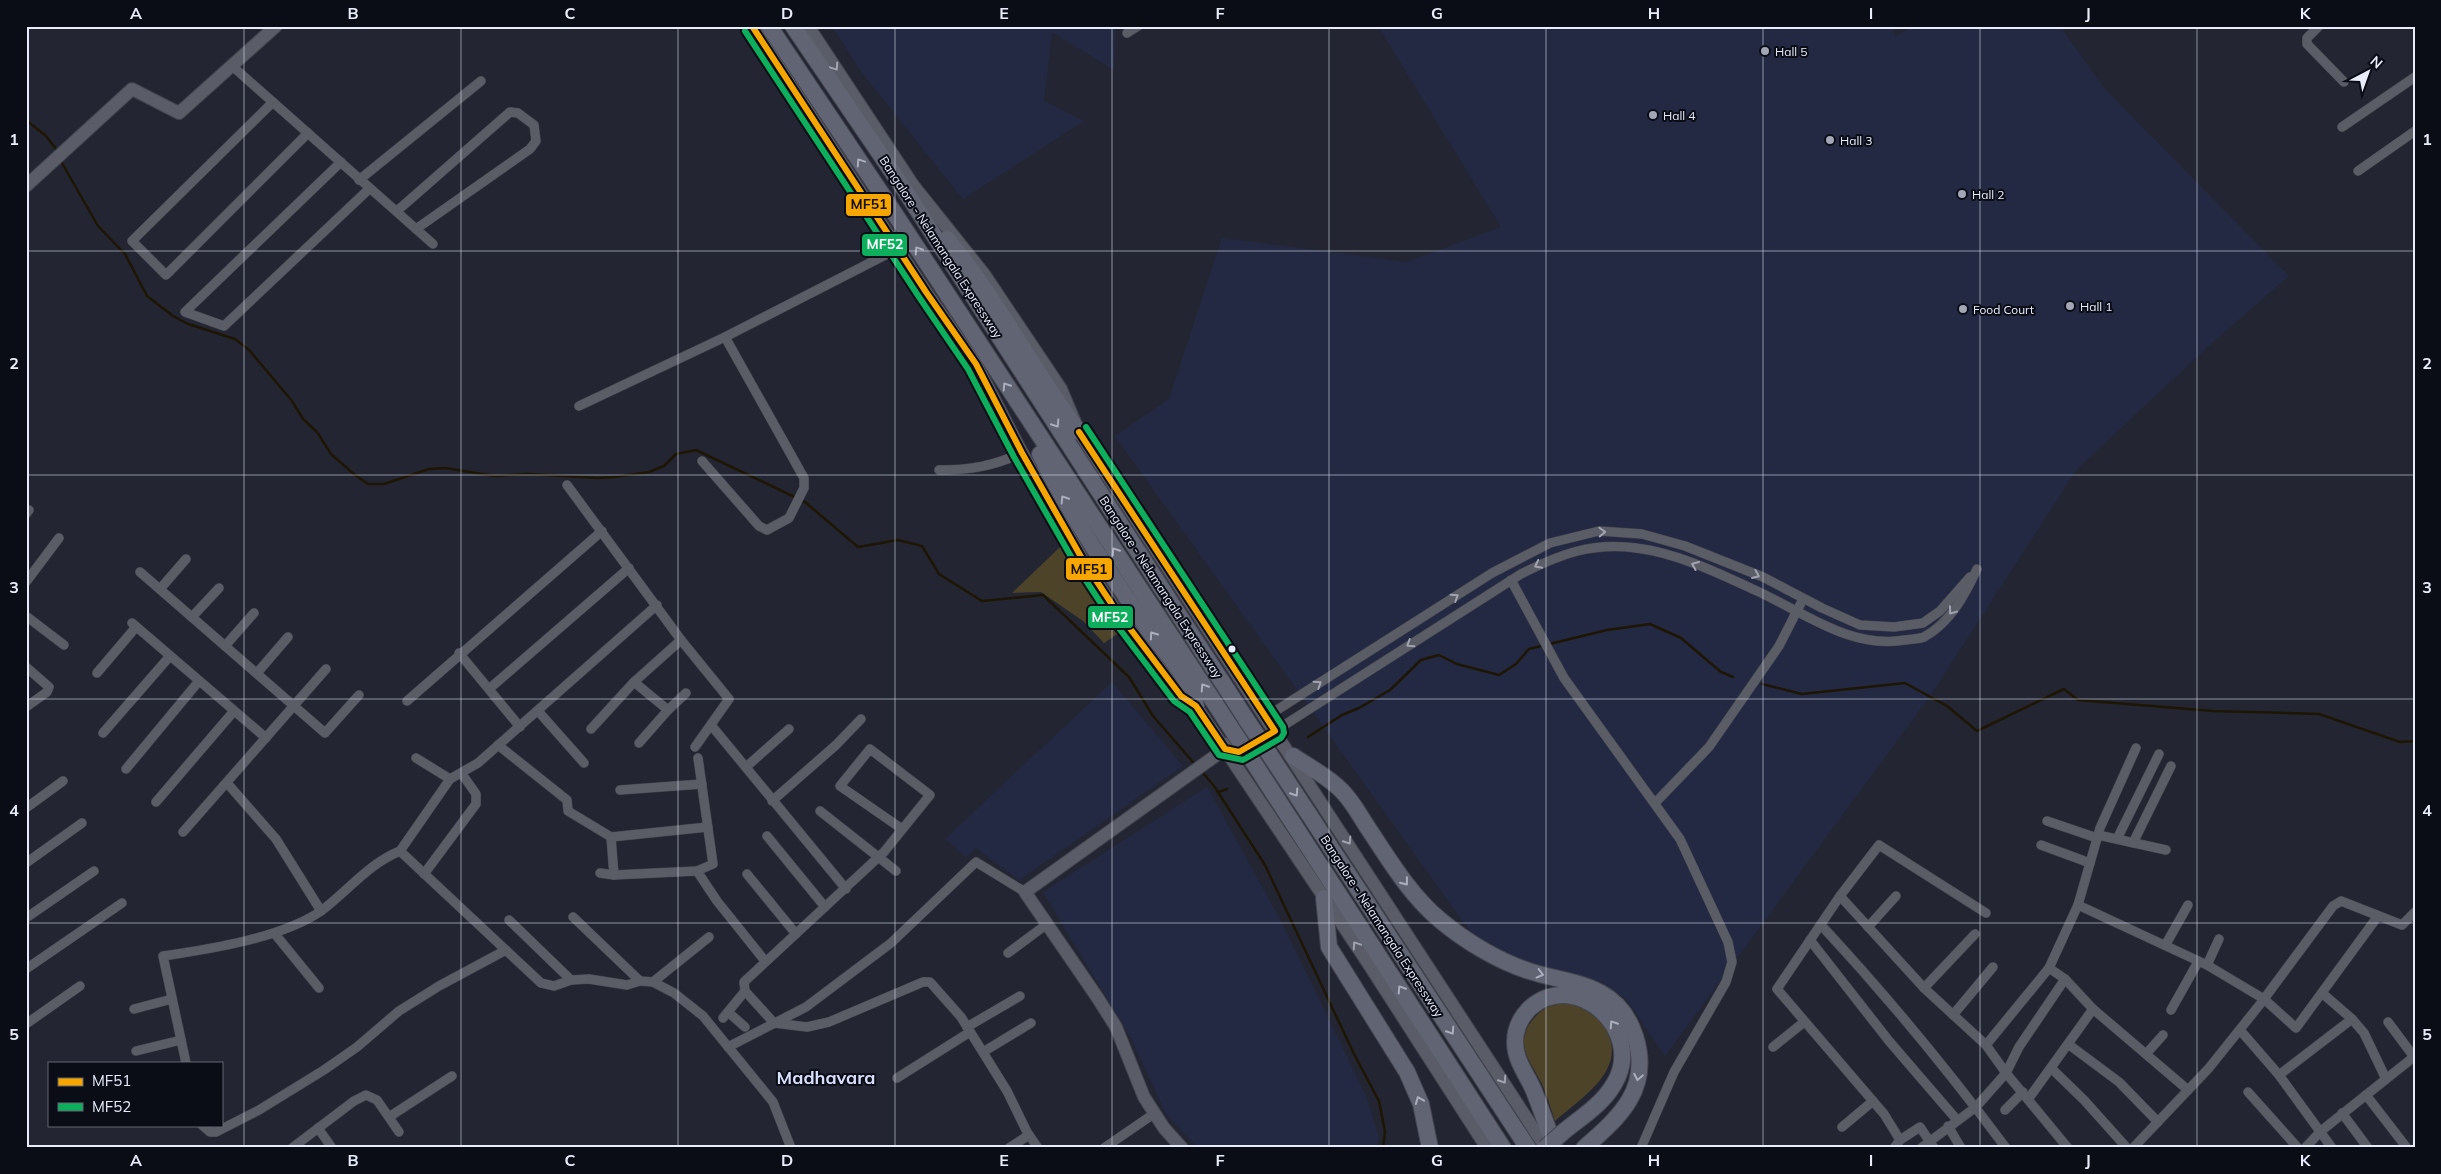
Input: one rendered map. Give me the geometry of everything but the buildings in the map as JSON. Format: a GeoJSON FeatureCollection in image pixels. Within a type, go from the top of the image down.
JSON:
{"type":"FeatureCollection","features":[{"type":"Feature","properties":{"kind":"highway","name":"Bangalore - Nelamangala Expressway"},"geometry":{"type":"LineString","coordinates":[[769,26],[887,202],[1503,1148]]}},
{"type":"Feature","properties":{"kind":"highway","name":"Bangalore - Nelamangala Expressway"},"geometry":{"type":"LineString","coordinates":[[793,26],[906,192],[1246,719],[1528,1148]]}},
{"type":"Feature","properties":{"kind":"highway"},"geometry":{"type":"LineString","coordinates":[[906,192],[970,267],[1051,395],[1079,432]]}},
{"type":"Feature","properties":{"kind":"highway"},"geometry":{"type":"LineString","coordinates":[[1018,405],[1060,493],[1148,629],[1194,693],[1196,706]]}},
{"type":"Feature","properties":{"kind":"highway"},"geometry":{"type":"LineString","coordinates":[[1293,756],[1342,790],[1412,891],[1454,931],[1495,956],[1526,970],[1594,989],[1615,1002],[1624,1012],[1632,1026],[1638,1044],[1639,1075],[1634,1092],[1614,1123],[1584,1148]]}},
{"type":"Feature","properties":{"kind":"highway"},"geometry":{"type":"LineString","coordinates":[[1324,898],[1329,947],[1407,1072],[1421,1104],[1430,1148]]}},
{"type":"Feature","properties":{"kind":"highway"},"geometry":{"type":"LineString","coordinates":[[1546,1148],[1558,1140],[1602,1101],[1616,1082],[1622,1058],[1618,1033],[1612,1021],[1594,1005],[1568,995],[1553,996],[1540,1000],[1521,1018],[1515,1040],[1519,1064],[1558,1140]]}},
{"type":"Feature","properties":{"kind":"street"},"geometry":{"type":"LineString","coordinates":[[752,26],[926,292],[976,364],[1022,452],[1084,562],[1113,606],[1181,696],[1196,706],[1487,1148]]}},
{"type":"Feature","properties":{"kind":"street"},"geometry":{"type":"LineString","coordinates":[[808,26],[914,185],[984,274],[1056,380],[1079,432],[1293,756],[1546,1148]]}},
{"type":"Feature","properties":{"kind":"street"},"geometry":{"type":"LineString","coordinates":[[1127,33],[1138,26]]}},
{"type":"Feature","properties":{"kind":"street"},"geometry":{"type":"LineString","coordinates":[[2319,26],[2307,38],[2308,44],[2344,82]]}},
{"type":"Feature","properties":{"kind":"street"},"geometry":{"type":"LineString","coordinates":[[26,186],[132,89],[179,113],[269,29]]}},
{"type":"Feature","properties":{"kind":"street"},"geometry":{"type":"LineString","coordinates":[[231,65],[369,189],[434,244]]}},
{"type":"Feature","properties":{"kind":"street"},"geometry":{"type":"LineString","coordinates":[[2342,127],[2415,77]]}},
{"type":"Feature","properties":{"kind":"street"},"geometry":{"type":"LineString","coordinates":[[359,180],[481,81]]}},
{"type":"Feature","properties":{"kind":"street"},"geometry":{"type":"LineString","coordinates":[[273,102],[132,241],[166,274],[308,133]]}},
{"type":"Feature","properties":{"kind":"street"},"geometry":{"type":"LineString","coordinates":[[397,211],[510,112],[518,113],[534,125],[536,141],[530,149],[416,229]]}},
{"type":"Feature","properties":{"kind":"street"},"geometry":{"type":"LineString","coordinates":[[2358,171],[2415,131]]}},
{"type":"Feature","properties":{"kind":"street"},"geometry":{"type":"LineString","coordinates":[[341,162],[185,312],[224,326],[369,189]]}},
{"type":"Feature","properties":{"kind":"street"},"geometry":{"type":"LineString","coordinates":[[579,406],[725,337],[899,248]]}},
{"type":"Feature","properties":{"kind":"street"},"geometry":{"type":"LineString","coordinates":[[702,461],[759,526],[767,530],[789,518],[804,488],[804,478],[725,337]]}},
{"type":"Feature","properties":{"kind":"street"},"geometry":{"type":"LineString","coordinates":[[939,470],[969,470],[1001,462],[1022,452]]}},
{"type":"Feature","properties":{"kind":"street"},"geometry":{"type":"LineString","coordinates":[[567,485],[681,640],[729,699],[695,747]]}},
{"type":"Feature","properties":{"kind":"street"},"geometry":{"type":"LineString","coordinates":[[407,701],[459,653],[602,531]]}},
{"type":"Feature","properties":{"kind":"street"},"geometry":{"type":"LineString","coordinates":[[1025,892],[1225,749],[1231,739],[1492,573],[1550,543],[1599,531],[1642,534],[1685,546],[1763,577],[1803,599],[1860,625],[1894,627],[1923,623],[1940,611],[1977,569],[1966,594],[1946,619],[1923,637],[1894,642],[1854,638],[1812,621],[1758,591],[1680,558],[1637,548],[1598,546],[1556,556],[1510,580],[1275,731],[1239,752],[1225,749]]}},
{"type":"Feature","properties":{"kind":"street"},"geometry":{"type":"LineString","coordinates":[[26,582],[59,538]]}},
{"type":"Feature","properties":{"kind":"street"},"geometry":{"type":"LineString","coordinates":[[160,589],[186,559]]}},
{"type":"Feature","properties":{"kind":"street"},"geometry":{"type":"LineString","coordinates":[[489,689],[629,568]]}},
{"type":"Feature","properties":{"kind":"street"},"geometry":{"type":"LineString","coordinates":[[140,572],[325,733],[359,695]]}},
{"type":"Feature","properties":{"kind":"street"},"geometry":{"type":"LineString","coordinates":[[1510,580],[1564,678],[1656,802],[1680,839],[1728,942],[1732,962],[1726,982],[1674,1072],[1641,1148]]}},
{"type":"Feature","properties":{"kind":"street"},"geometry":{"type":"LineString","coordinates":[[192,617],[219,588]]}},
{"type":"Feature","properties":{"kind":"street"},"geometry":{"type":"LineString","coordinates":[[1656,802],[1709,747],[1779,646],[1803,599]]}},
{"type":"Feature","properties":{"kind":"street"},"geometry":{"type":"LineString","coordinates":[[186,1062],[163,956],[276,934],[321,911],[366,871],[386,857],[400,851],[450,779],[462,774],[520,727],[657,606]]}},
{"type":"Feature","properties":{"kind":"street"},"geometry":{"type":"LineString","coordinates":[[226,646],[254,613]]}},
{"type":"Feature","properties":{"kind":"street"},"geometry":{"type":"LineString","coordinates":[[26,616],[64,645]]}},
{"type":"Feature","properties":{"kind":"street"},"geometry":{"type":"LineString","coordinates":[[97,673],[134,625],[266,738]]}},
{"type":"Feature","properties":{"kind":"street"},"geometry":{"type":"LineString","coordinates":[[257,673],[288,637]]}},
{"type":"Feature","properties":{"kind":"street"},"geometry":{"type":"LineString","coordinates":[[591,729],[634,682],[681,640]]}},
{"type":"Feature","properties":{"kind":"street"},"geometry":{"type":"LineString","coordinates":[[459,653],[520,727]]}},
{"type":"Feature","properties":{"kind":"street"},"geometry":{"type":"LineString","coordinates":[[103,733],[170,656]]}},
{"type":"Feature","properties":{"kind":"street"},"geometry":{"type":"LineString","coordinates":[[26,667],[49,687],[47,692],[26,707]]}},
{"type":"Feature","properties":{"kind":"street"},"geometry":{"type":"LineString","coordinates":[[183,832],[326,669]]}},
{"type":"Feature","properties":{"kind":"street"},"geometry":{"type":"LineString","coordinates":[[126,770],[199,681]]}},
{"type":"Feature","properties":{"kind":"street"},"geometry":{"type":"LineString","coordinates":[[634,682],[668,710]]}},
{"type":"Feature","properties":{"kind":"street"},"geometry":{"type":"LineString","coordinates":[[639,743],[686,693]]}},
{"type":"Feature","properties":{"kind":"street"},"geometry":{"type":"LineString","coordinates":[[538,710],[584,763]]}},
{"type":"Feature","properties":{"kind":"street"},"geometry":{"type":"LineString","coordinates":[[156,802],[234,711]]}},
{"type":"Feature","properties":{"kind":"street"},"geometry":{"type":"LineString","coordinates":[[772,801],[836,745],[861,719]]}},
{"type":"Feature","properties":{"kind":"street"},"geometry":{"type":"LineString","coordinates":[[711,725],[846,889]]}},
{"type":"Feature","properties":{"kind":"street"},"geometry":{"type":"LineString","coordinates":[[746,768],[789,729]]}},
{"type":"Feature","properties":{"kind":"street"},"geometry":{"type":"LineString","coordinates":[[498,745],[567,800],[568,811],[611,837],[708,827]]}},
{"type":"Feature","properties":{"kind":"street"},"geometry":{"type":"LineString","coordinates":[[1986,1045],[2049,968],[2078,905],[2098,837],[2136,748]]}},
{"type":"Feature","properties":{"kind":"street"},"geometry":{"type":"LineString","coordinates":[[902,829],[840,786],[870,749],[930,795],[902,829],[878,857],[846,889],[744,982],[745,992],[774,1023],[807,1027],[829,1022],[923,982],[930,982],[961,1017],[1007,1091],[1028,1134],[1038,1148]]}},
{"type":"Feature","properties":{"kind":"street"},"geometry":{"type":"LineString","coordinates":[[2118,839],[2159,754]]}},
{"type":"Feature","properties":{"kind":"street"},"geometry":{"type":"LineString","coordinates":[[416,758],[450,779]]}},
{"type":"Feature","properties":{"kind":"street"},"geometry":{"type":"LineString","coordinates":[[600,873],[614,875],[697,871],[713,864],[698,758]]}},
{"type":"Feature","properties":{"kind":"street"},"geometry":{"type":"LineString","coordinates":[[2133,843],[2171,766]]}},
{"type":"Feature","properties":{"kind":"street"},"geometry":{"type":"LineString","coordinates":[[424,874],[476,804],[476,794],[462,774]]}},
{"type":"Feature","properties":{"kind":"street"},"geometry":{"type":"LineString","coordinates":[[26,808],[64,781]]}},
{"type":"Feature","properties":{"kind":"street"},"geometry":{"type":"LineString","coordinates":[[227,783],[276,839],[321,911]]}},
{"type":"Feature","properties":{"kind":"street"},"geometry":{"type":"LineString","coordinates":[[620,790],[702,784]]}},
{"type":"Feature","properties":{"kind":"street"},"geometry":{"type":"LineString","coordinates":[[820,811],[896,871]]}},
{"type":"Feature","properties":{"kind":"street"},"geometry":{"type":"LineString","coordinates":[[2047,821],[2098,837],[2118,839],[2166,850]]}},
{"type":"Feature","properties":{"kind":"street"},"geometry":{"type":"LineString","coordinates":[[26,863],[82,823]]}},
{"type":"Feature","properties":{"kind":"street"},"geometry":{"type":"LineString","coordinates":[[767,836],[825,907]]}},
{"type":"Feature","properties":{"kind":"street"},"geometry":{"type":"LineString","coordinates":[[611,837],[614,875]]}},
{"type":"Feature","properties":{"kind":"street"},"geometry":{"type":"LineString","coordinates":[[1900,1140],[1872,1101],[1777,989],[1840,896],[1879,845],[1986,913]]}},
{"type":"Feature","properties":{"kind":"street"},"geometry":{"type":"LineString","coordinates":[[2041,845],[2090,863]]}},
{"type":"Feature","properties":{"kind":"street"},"geometry":{"type":"LineString","coordinates":[[400,851],[541,982],[554,986],[571,980],[589,979],[627,985],[640,981],[653,982],[674,993],[703,1016],[773,1102],[791,1148]]}},
{"type":"Feature","properties":{"kind":"street"},"geometry":{"type":"LineString","coordinates":[[728,1046],[806,1007],[891,943],[976,862],[1025,892],[1116,1027],[1144,1097],[1164,1128],[1182,1148]]}},
{"type":"Feature","properties":{"kind":"street"},"geometry":{"type":"LineString","coordinates":[[26,918],[94,871]]}},
{"type":"Feature","properties":{"kind":"street"},"geometry":{"type":"LineString","coordinates":[[697,871],[717,901],[765,961]]}},
{"type":"Feature","properties":{"kind":"street"},"geometry":{"type":"LineString","coordinates":[[747,874],[796,934]]}},
{"type":"Feature","properties":{"kind":"street"},"geometry":{"type":"LineString","coordinates":[[1840,896],[1924,988],[1986,1045],[2006,1073],[2068,1148]]}},
{"type":"Feature","properties":{"kind":"street"},"geometry":{"type":"LineString","coordinates":[[1868,927],[1896,896]]}},
{"type":"Feature","properties":{"kind":"street"},"geometry":{"type":"LineString","coordinates":[[2133,1148],[2209,1068],[2264,999],[2333,906],[2341,901],[2402,925],[2415,912]]}},
{"type":"Feature","properties":{"kind":"street"},"geometry":{"type":"LineString","coordinates":[[26,970],[122,903]]}},
{"type":"Feature","properties":{"kind":"street"},"geometry":{"type":"LineString","coordinates":[[2078,905],[2166,944],[2202,964],[2264,999],[2296,1028],[2378,916]]}},
{"type":"Feature","properties":{"kind":"street"},"geometry":{"type":"LineString","coordinates":[[2166,944],[2188,905]]}},
{"type":"Feature","properties":{"kind":"street"},"geometry":{"type":"LineString","coordinates":[[573,917],[640,981]]}},
{"type":"Feature","properties":{"kind":"street"},"geometry":{"type":"LineString","coordinates":[[509,920],[571,980]]}},
{"type":"Feature","properties":{"kind":"street"},"geometry":{"type":"LineString","coordinates":[[1008,953],[1047,924]]}},
{"type":"Feature","properties":{"kind":"street"},"geometry":{"type":"LineString","coordinates":[[1821,925],[1878,986],[1976,1107],[2006,1148]]}},
{"type":"Feature","properties":{"kind":"street"},"geometry":{"type":"LineString","coordinates":[[276,934],[319,988]]}},
{"type":"Feature","properties":{"kind":"street"},"geometry":{"type":"LineString","coordinates":[[1924,988],[1975,934]]}},
{"type":"Feature","properties":{"kind":"street"},"geometry":{"type":"LineString","coordinates":[[653,982],[709,937]]}},
{"type":"Feature","properties":{"kind":"street"},"geometry":{"type":"LineString","coordinates":[[2170,1010],[2219,939]]}},
{"type":"Feature","properties":{"kind":"street"},"geometry":{"type":"LineString","coordinates":[[1810,940],[1889,1040],[1956,1120]]}},
{"type":"Feature","properties":{"kind":"street"},"geometry":{"type":"LineString","coordinates":[[203,1126],[210,1132],[216,1132],[259,1110],[357,1047],[399,1011],[439,986],[506,950]]}},
{"type":"Feature","properties":{"kind":"street"},"geometry":{"type":"LineString","coordinates":[[1953,1015],[1993,967]]}},
{"type":"Feature","properties":{"kind":"street"},"geometry":{"type":"LineString","coordinates":[[2049,968],[2065,979],[2093,1009],[2188,1090]]}},
{"type":"Feature","properties":{"kind":"street"},"geometry":{"type":"LineString","coordinates":[[1921,1148],[1932,1144],[1948,1126],[1976,1107],[2006,1073],[2019,1047],[2065,979]]}},
{"type":"Feature","properties":{"kind":"street"},"geometry":{"type":"LineString","coordinates":[[26,1024],[80,986]]}},
{"type":"Feature","properties":{"kind":"street"},"geometry":{"type":"LineString","coordinates":[[745,992],[726,1015],[745,1027]]}},
{"type":"Feature","properties":{"kind":"street"},"geometry":{"type":"LineString","coordinates":[[2322,993],[2352,1019],[2364,1033],[2386,1079]]}},
{"type":"Feature","properties":{"kind":"street"},"geometry":{"type":"LineString","coordinates":[[897,1078],[1020,996]]}},
{"type":"Feature","properties":{"kind":"street"},"geometry":{"type":"LineString","coordinates":[[134,1009],[172,999]]}},
{"type":"Feature","properties":{"kind":"street"},"geometry":{"type":"LineString","coordinates":[[2005,1110],[2026,1095],[2051,1068],[2093,1009]]}},
{"type":"Feature","properties":{"kind":"street"},"geometry":{"type":"LineString","coordinates":[[2279,1075],[2352,1019]]}},
{"type":"Feature","properties":{"kind":"street"},"geometry":{"type":"LineString","coordinates":[[1773,1047],[1804,1022]]}},
{"type":"Feature","properties":{"kind":"street"},"geometry":{"type":"LineString","coordinates":[[2304,1148],[2342,1113],[2414,1056],[2388,1022]]}},
{"type":"Feature","properties":{"kind":"street"},"geometry":{"type":"LineString","coordinates":[[983,1052],[1031,1023]]}},
{"type":"Feature","properties":{"kind":"street"},"geometry":{"type":"LineString","coordinates":[[2240,1030],[2279,1075],[2332,1148]]}},
{"type":"Feature","properties":{"kind":"street"},"geometry":{"type":"LineString","coordinates":[[2146,1054],[2163,1035]]}},
{"type":"Feature","properties":{"kind":"street"},"geometry":{"type":"LineString","coordinates":[[136,1052],[182,1040]]}},
{"type":"Feature","properties":{"kind":"street"},"geometry":{"type":"LineString","coordinates":[[2068,1044],[2119,1082],[2158,1122]]}},
{"type":"Feature","properties":{"kind":"street"},"geometry":{"type":"LineString","coordinates":[[2051,1068],[2084,1100],[2126,1148]]}},
{"type":"Feature","properties":{"kind":"street"},"geometry":{"type":"LineString","coordinates":[[389,1117],[452,1076]]}},
{"type":"Feature","properties":{"kind":"street"},"geometry":{"type":"LineString","coordinates":[[2248,1092],[2298,1148]]}},
{"type":"Feature","properties":{"kind":"street"},"geometry":{"type":"LineString","coordinates":[[292,1148],[354,1101],[366,1095],[377,1100],[399,1132]]}},
{"type":"Feature","properties":{"kind":"street"},"geometry":{"type":"LineString","coordinates":[[2366,1095],[2407,1148]]}},
{"type":"Feature","properties":{"kind":"street"},"geometry":{"type":"LineString","coordinates":[[1842,1127],[1872,1101]]}},
{"type":"Feature","properties":{"kind":"street"},"geometry":{"type":"LineString","coordinates":[[1104,1148],[1114,1145],[1155,1113]]}},
{"type":"Feature","properties":{"kind":"street"},"geometry":{"type":"LineString","coordinates":[[2342,1113],[2368,1148]]}},
{"type":"Feature","properties":{"kind":"street"},"geometry":{"type":"LineString","coordinates":[[1948,1126],[1961,1148]]}},
{"type":"Feature","properties":{"kind":"street"},"geometry":{"type":"LineString","coordinates":[[1894,1148],[1900,1140],[1920,1127],[1932,1144]]}},
{"type":"Feature","properties":{"kind":"street"},"geometry":{"type":"LineString","coordinates":[[318,1128],[332,1148]]}},
{"type":"Feature","properties":{"kind":"street"},"geometry":{"type":"LineString","coordinates":[[1009,1148],[1028,1134]]}},
{"type":"Feature","properties":{"kind":"shaded area"},"geometry":{"type":"Polygon","coordinates":[[[838,26],[1116,26],[1114,70],[1052,32],[1044,101],[1084,121],[963,199],[860,70],[834,29],[838,26]]]}},
{"type":"Feature","properties":{"kind":"shaded area"},"geometry":{"type":"Polygon","coordinates":[[[1378,26],[1890,26],[1896,36],[1913,26],[2060,26],[2103,87],[2289,276],[2213,342],[2077,469],[1930,696],[1665,1056],[1627,1000],[1602,982],[1530,964],[1472,934],[1115,436],[1169,399],[1222,238],[1407,262],[1501,227],[1378,26]]]}},
{"type":"Feature","properties":{"kind":"shaded area"},"geometry":{"type":"Polygon","coordinates":[[[1061,546],[1119,633],[1104,643],[1083,621],[1041,592],[1012,593],[1061,546]]]}},
{"type":"Feature","properties":{"kind":"shaded area"},"geometry":{"type":"Polygon","coordinates":[[[1112,682],[1183,766],[1019,880],[976,848],[966,857],[945,839],[1112,682]]]}},
{"type":"Feature","properties":{"kind":"shaded area"},"geometry":{"type":"Polygon","coordinates":[[[1207,787],[1281,921],[1366,1096],[1379,1137],[1376,1148],[1198,1148],[1166,1114],[1131,1038],[1043,892],[1207,787]]]}},
{"type":"Feature","properties":{"kind":"shaded area"},"geometry":{"type":"Polygon","coordinates":[[[1566,1002],[1588,1010],[1597,1017],[1604,1026],[1611,1041],[1612,1055],[1608,1068],[1600,1080],[1555,1121],[1542,1084],[1528,1059],[1524,1043],[1528,1026],[1535,1017],[1546,1008],[1566,1002]]]}},
{"type":"Feature","properties":{"kind":"waterway"},"geometry":{"type":"LineString","coordinates":[[26,120],[46,136],[56,149]]}},
{"type":"Feature","properties":{"kind":"waterway"},"geometry":{"type":"LineString","coordinates":[[62,163],[98,226],[125,254],[147,296],[173,316],[188,324],[235,339],[249,350],[292,401],[303,419],[317,432],[331,454],[368,484],[384,484],[429,469],[445,468],[495,476],[528,474],[597,478],[615,477],[649,472],[664,466],[676,454],[696,450],[805,502],[858,547],[898,540],[922,546],[939,574],[982,601],[1043,595],[1129,677],[1153,716],[1193,762]]}},
{"type":"Feature","properties":{"kind":"waterway"},"geometry":{"type":"LineString","coordinates":[[1308,737],[1342,715],[1359,708],[1390,690],[1421,660],[1439,655],[1457,664],[1499,675],[1516,664],[1529,649],[1607,630],[1650,624],[1681,638],[1721,672],[1733,677]]}},
{"type":"Feature","properties":{"kind":"waterway"},"geometry":{"type":"LineString","coordinates":[[1762,684],[1802,694],[1905,683],[1947,706],[1977,731],[2064,689],[2078,700],[2213,711],[2319,714],[2400,742],[2415,741]]}},
{"type":"Feature","properties":{"kind":"waterway"},"geometry":{"type":"LineString","coordinates":[[1204,774],[1214,786],[1265,865],[1354,1054],[1379,1101],[1385,1132],[1383,1148]]}},
{"type":"Feature","properties":{"kind":"waterway"},"geometry":{"type":"LineString","coordinates":[[1219,792],[1227,789]]}},
{"type":"Feature","properties":{"kind":"transit line","name":"MF51"},"geometry":{"type":"LineString","coordinates":[[752,26],[926,292],[976,364],[1022,453],[1084,562],[1113,606],[1181,696],[1196,706],[1225,749],[1239,752],[1275,731],[1079,432]]}},
{"type":"Feature","properties":{"kind":"transit line","name":"MF52"},"geometry":{"type":"LineString","coordinates":[[745,31],[968,369],[1014,457],[1077,567],[1106,611],[1174,701],[1190,712],[1219,755],[1243,760],[1281,738],[1284,733],[1283,727],[1086,427]]}},
{"type":"Feature","properties":{"kind":"place","name":"Hall 5"},"geometry":{"type":"Point","coordinates":[1765,51]}},
{"type":"Feature","properties":{"kind":"place","name":"Hall 4"},"geometry":{"type":"Point","coordinates":[1653,115]}},
{"type":"Feature","properties":{"kind":"place","name":"Hall 3"},"geometry":{"type":"Point","coordinates":[1830,140]}},
{"type":"Feature","properties":{"kind":"place","name":"Hall 2"},"geometry":{"type":"Point","coordinates":[1962,194]}},
{"type":"Feature","properties":{"kind":"place","name":"Hall 1"},"geometry":{"type":"Point","coordinates":[2070,306]}},
{"type":"Feature","properties":{"kind":"place","name":"Food Court"},"geometry":{"type":"Point","coordinates":[1963,309]}},
{"type":"Feature","properties":{"kind":"district","name":"Madhavara"},"geometry":{"type":"Point","coordinates":[826,1077]}}]}
